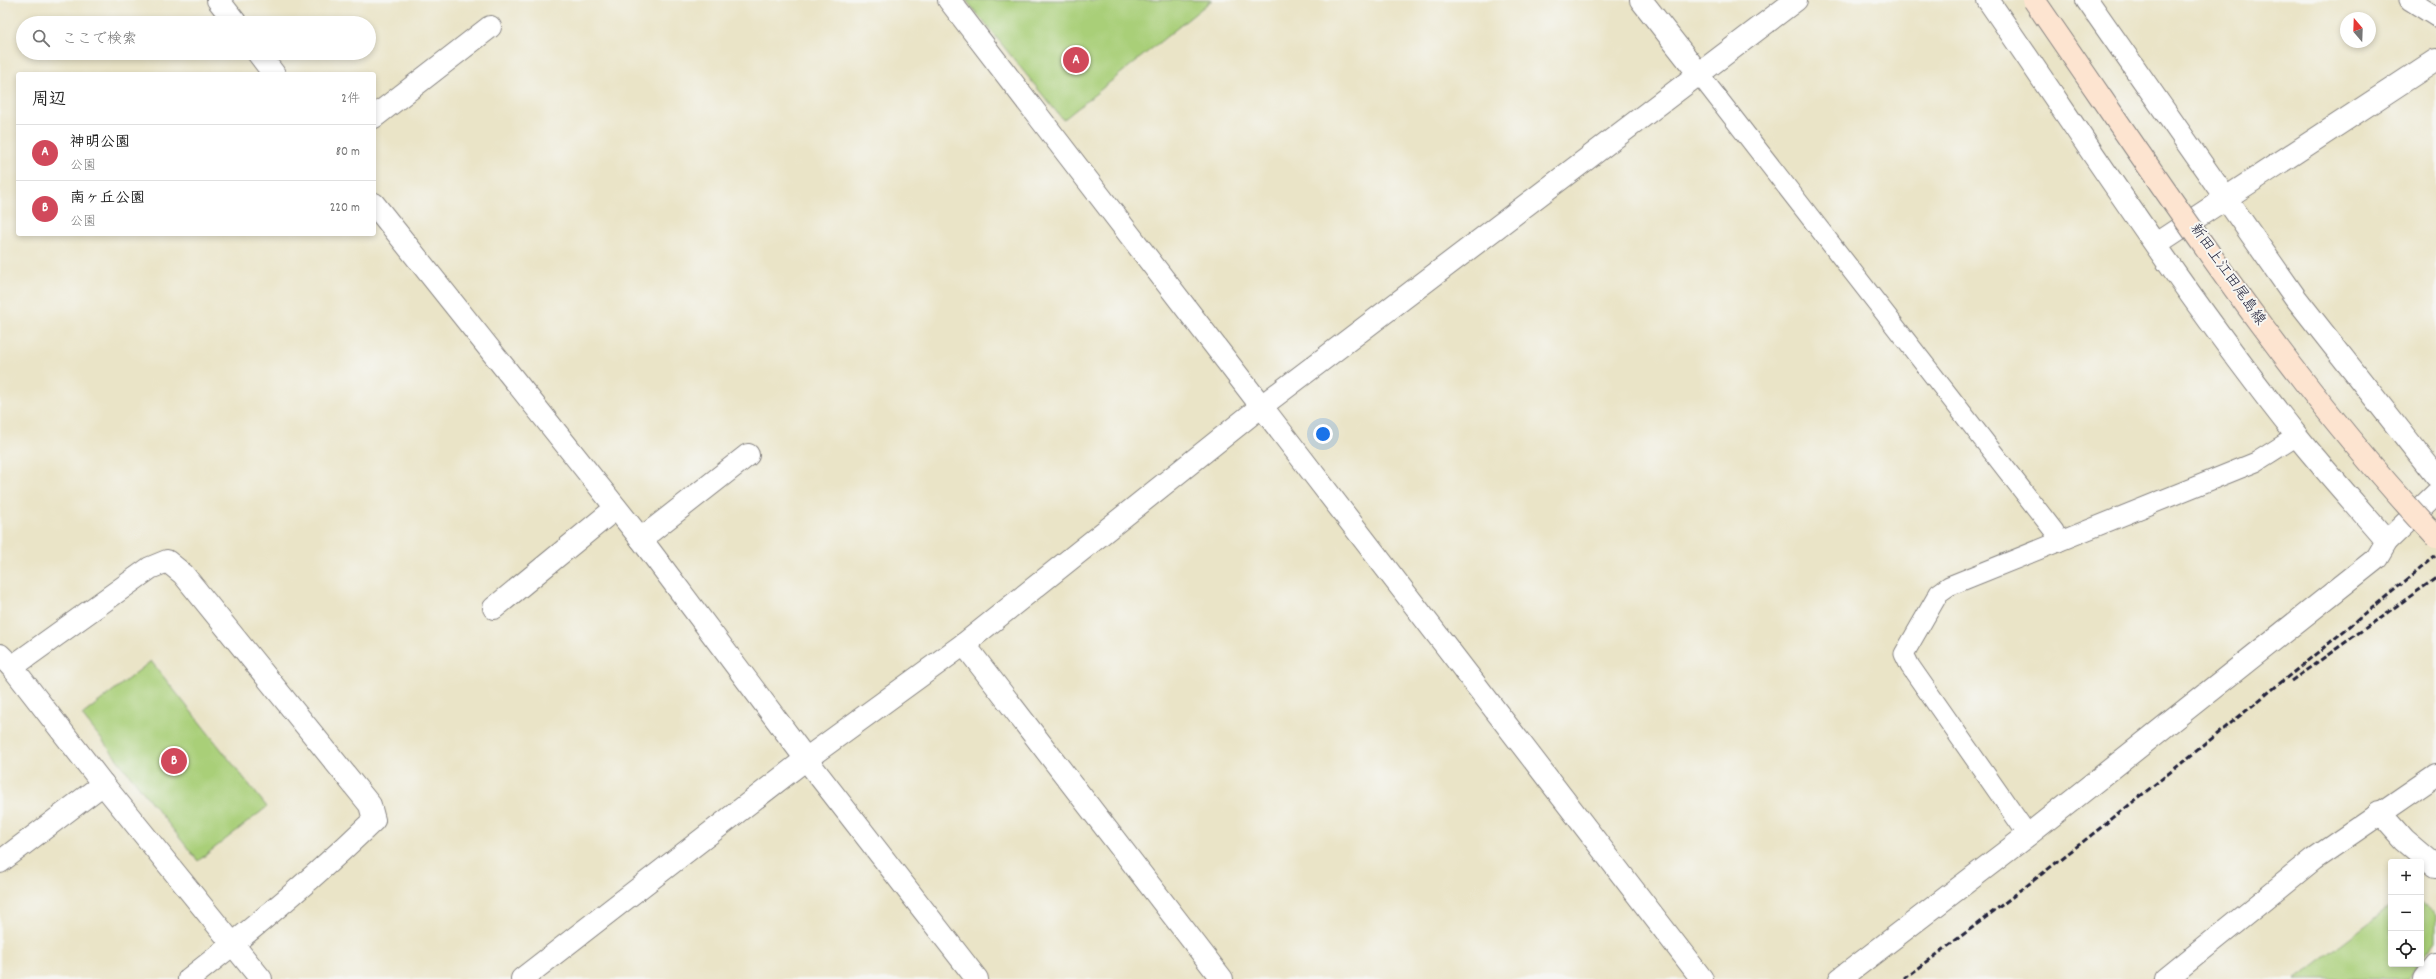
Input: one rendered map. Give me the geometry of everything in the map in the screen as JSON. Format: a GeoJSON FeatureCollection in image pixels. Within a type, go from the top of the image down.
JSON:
{"type":"FeatureCollection","features":[{"type":"Feature","properties":{"kind":"main road","name":"新田上江田尾島線"},"geometry":{"type":"LineString","coordinates":[[2034,0],[2257,318],[2382,477],[2436,537]]}},
{"type":"Feature","properties":{"kind":"street"},"geometry":{"type":"LineString","coordinates":[[218,0],[231,16]]}},
{"type":"Feature","properties":{"kind":"street"},"geometry":{"type":"LineString","coordinates":[[949,0],[1263,405],[1702,979]]}},
{"type":"Feature","properties":{"kind":"street"},"geometry":{"type":"LineString","coordinates":[[1642,0],[1699,74]]}},
{"type":"Feature","properties":{"kind":"street"},"geometry":{"type":"LineString","coordinates":[[522,979],[806,759],[964,644],[1263,405],[1796,0]]}},
{"type":"Feature","properties":{"kind":"street"},"geometry":{"type":"LineString","coordinates":[[1988,0],[2156,244],[2297,436],[2387,541]]}},
{"type":"Feature","properties":{"kind":"street"},"geometry":{"type":"LineString","coordinates":[[2087,0],[2295,297],[2436,476]]}},
{"type":"Feature","properties":{"kind":"street"},"geometry":{"type":"LineString","coordinates":[[376,115],[490,27]]}},
{"type":"Feature","properties":{"kind":"street"},"geometry":{"type":"LineString","coordinates":[[263,60],[272,72]]}},
{"type":"Feature","properties":{"kind":"street"},"geometry":{"type":"LineString","coordinates":[[2156,244],[2436,60]]}},
{"type":"Feature","properties":{"kind":"street"},"geometry":{"type":"LineString","coordinates":[[376,207],[641,539],[806,759],[978,979]]}},
{"type":"Feature","properties":{"kind":"street"},"geometry":{"type":"LineString","coordinates":[[641,539],[748,455]]}},
{"type":"Feature","properties":{"kind":"street"},"geometry":{"type":"LineString","coordinates":[[1840,979],[2028,835],[2377,558],[2387,541],[2436,494]]}},
{"type":"Feature","properties":{"kind":"street"},"geometry":{"type":"LineString","coordinates":[[494,608],[616,508]]}},
{"type":"Feature","properties":{"kind":"street"},"geometry":{"type":"LineString","coordinates":[[189,979],[234,944],[341,852],[374,820],[370,804],[183,574],[167,561],[150,568],[6,661],[103,784],[234,944],[261,979]]}},
{"type":"Feature","properties":{"kind":"street"},"geometry":{"type":"LineString","coordinates":[[964,644],[1222,979]]}},
{"type":"Feature","properties":{"kind":"street"},"geometry":{"type":"LineString","coordinates":[[2166,979],[2314,859],[2379,812],[2436,775]]}},
{"type":"Feature","properties":{"kind":"street"},"geometry":{"type":"LineString","coordinates":[[0,862],[103,784]]}},
{"type":"Feature","properties":{"kind":"street"},"geometry":{"type":"LineString","coordinates":[[2379,812],[2404,840],[2436,866]]}},
{"type":"Feature","properties":{"kind":"street"},"geometry":{"type":"LineString","coordinates":[[2425,979],[2436,964]]}},
{"type":"Feature","properties":{"kind":"lane"},"geometry":{"type":"LineString","coordinates":[[2409,0],[2436,17]]}},
{"type":"Feature","properties":{"kind":"lane"},"geometry":{"type":"LineString","coordinates":[[1699,74],[2049,525],[2058,542]]}},
{"type":"Feature","properties":{"kind":"lane"},"geometry":{"type":"LineString","coordinates":[[2028,835],[1910,666],[1904,654],[1939,593],[1949,586],[2256,462],[2297,436]]}},
{"type":"Feature","properties":{"kind":"green space"},"geometry":{"type":"Polygon","coordinates":[[[966,0],[1212,0],[1063,120],[966,0]]]}},
{"type":"Feature","properties":{"kind":"green space"},"geometry":{"type":"Polygon","coordinates":[[[151,661],[267,807],[198,861],[82,715],[151,661]]]}},
{"type":"Feature","properties":{"kind":"green space"},"geometry":{"type":"Polygon","coordinates":[[[2424,905],[2436,915],[2436,941],[2424,957],[2424,905]]]}},
{"type":"Feature","properties":{"kind":"green space"},"geometry":{"type":"Polygon","coordinates":[[[2388,908],[2388,967],[2417,967],[2407,979],[2295,979],[2388,908]]]}},
{"type":"Feature","properties":{"kind":"railway"},"geometry":{"type":"LineString","coordinates":[[1904,979],[2106,824],[2436,556]]}},
{"type":"Feature","properties":{"kind":"railway"},"geometry":{"type":"LineString","coordinates":[[2291,681],[2436,578]]}},
{"type":"Feature","properties":{"kind":"place","name":"神明公園"},"geometry":{"type":"Point","coordinates":[1076,60]}},
{"type":"Feature","properties":{"kind":"place","name":"南ヶ丘公園"},"geometry":{"type":"Point","coordinates":[174,761]}}]}
